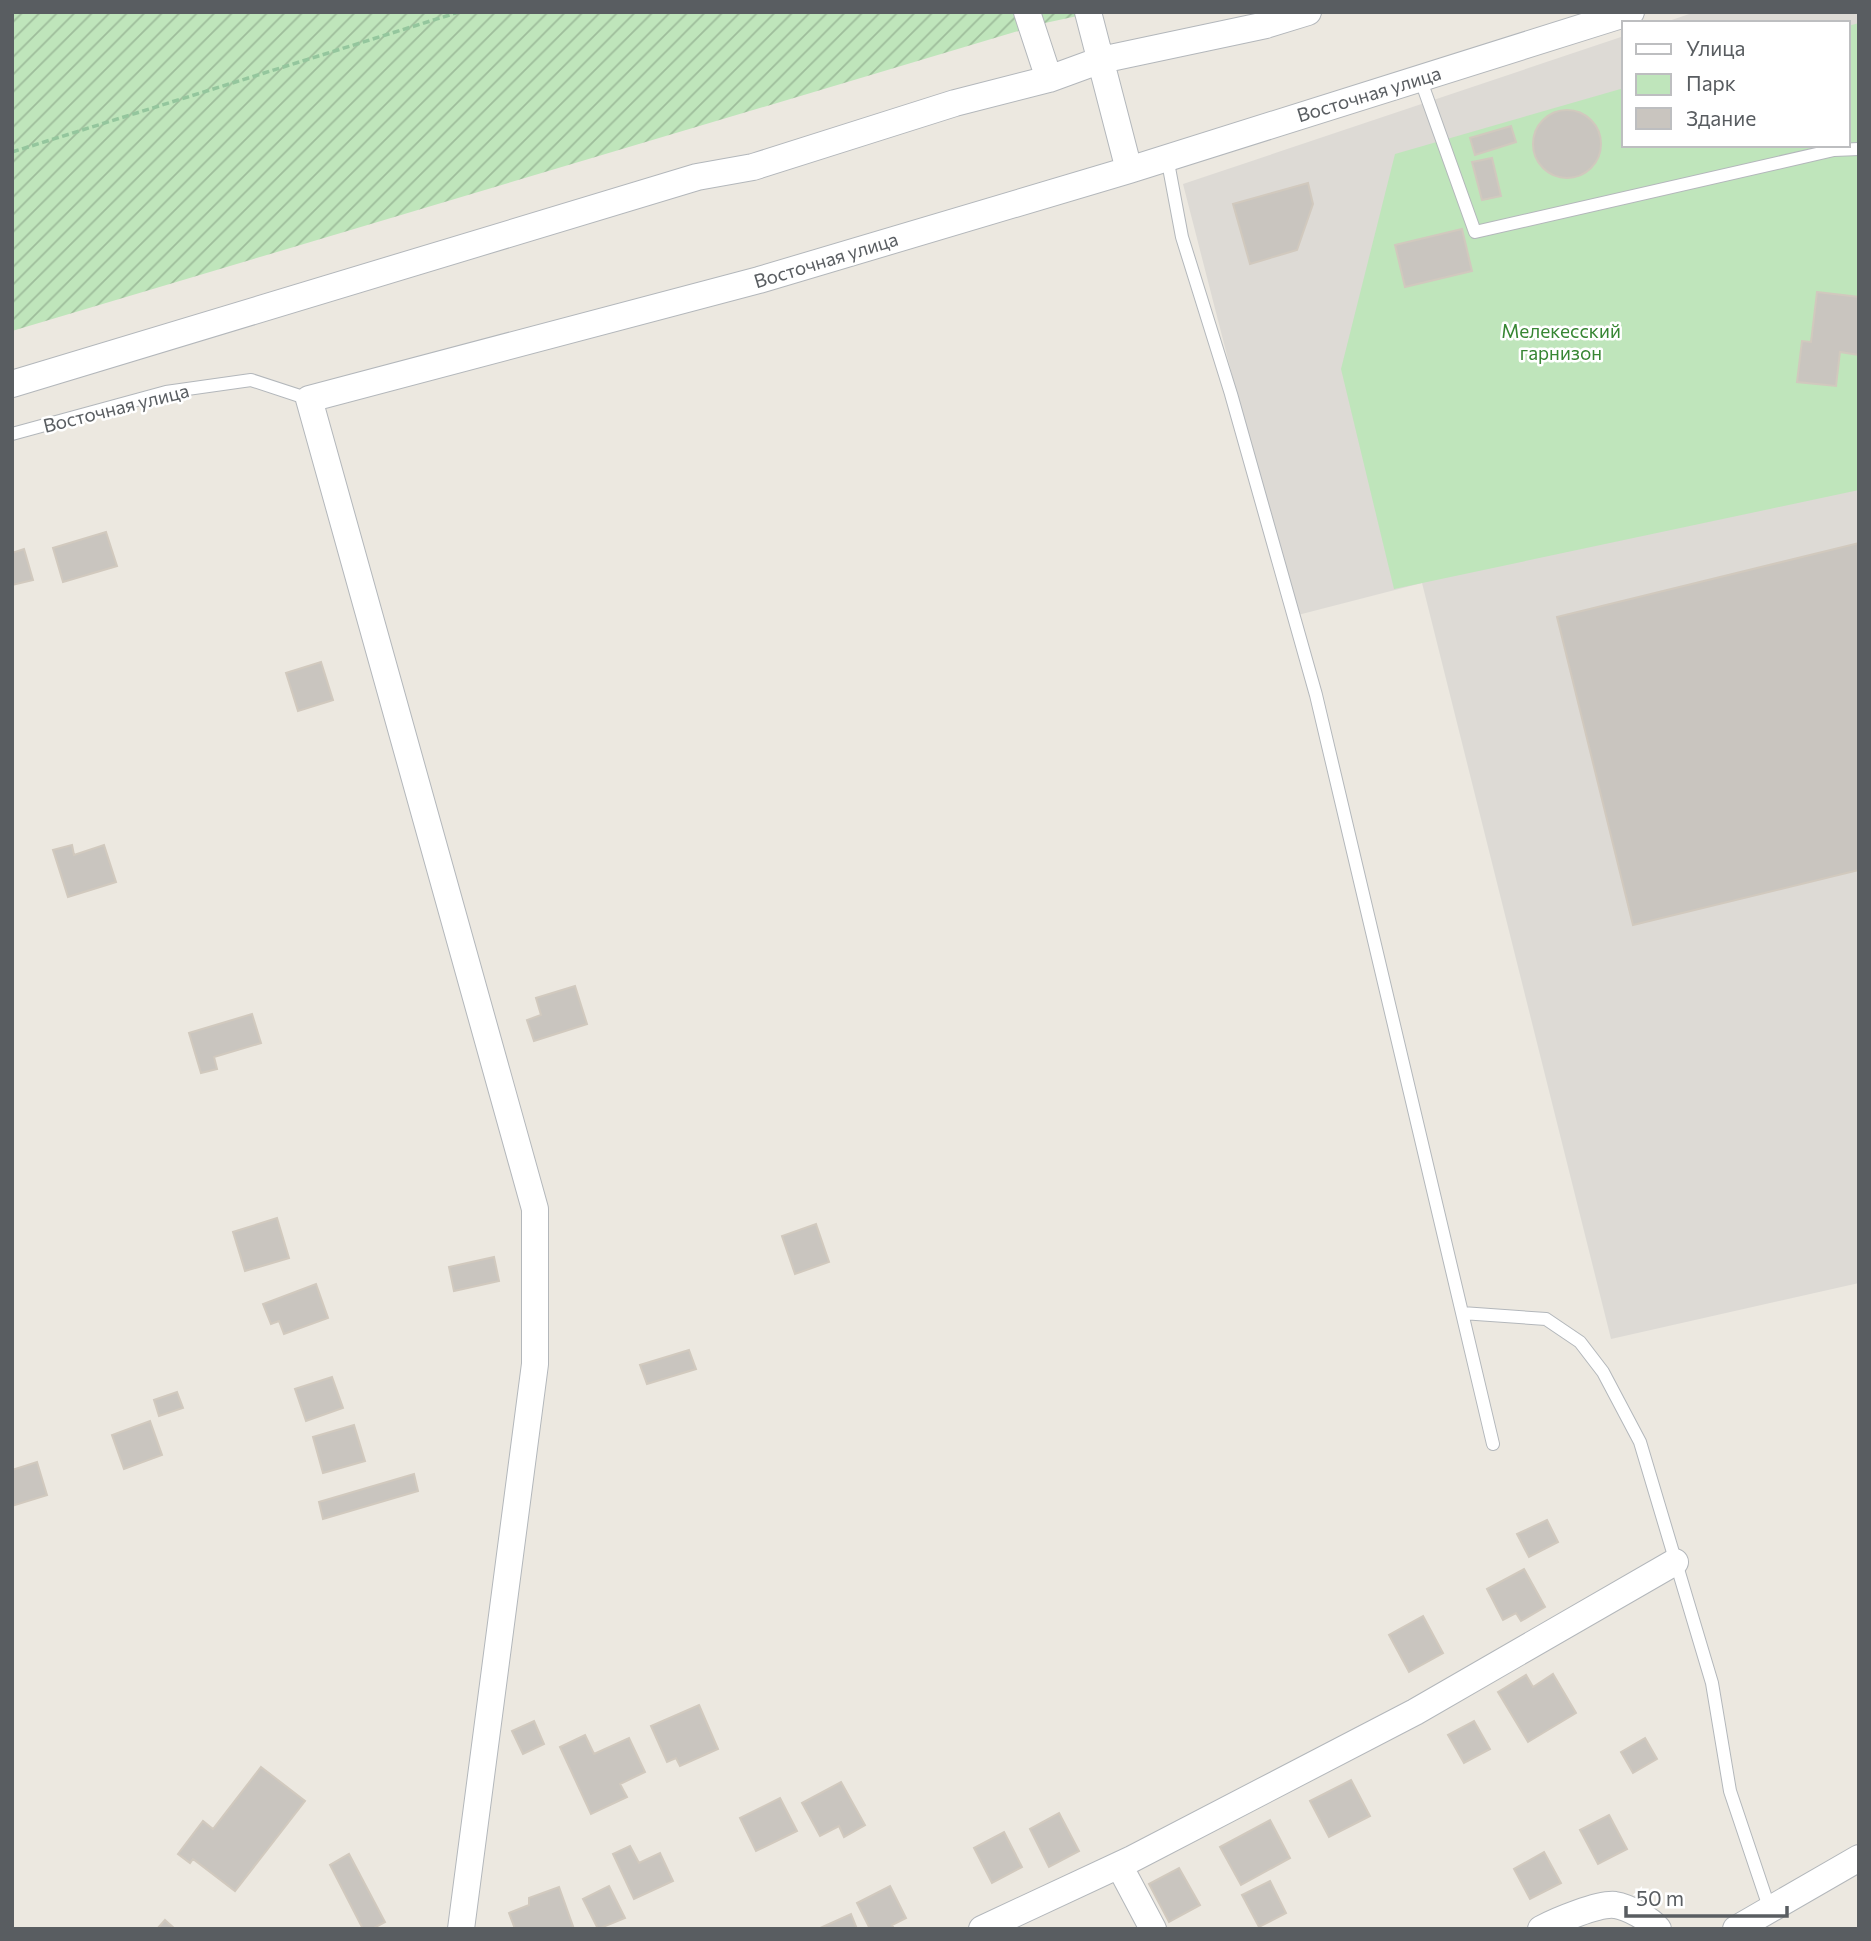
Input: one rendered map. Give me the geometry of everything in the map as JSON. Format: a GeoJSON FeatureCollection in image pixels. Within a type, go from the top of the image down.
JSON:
{"type":"FeatureCollection","features":[{"type":"Feature","properties":{"kind":"street"},"geometry":{"type":"LineString","coordinates":[[1027,12],[1049,79]]}},
{"type":"Feature","properties":{"kind":"street"},"geometry":{"type":"LineString","coordinates":[[1088,12],[1129,170]]}},
{"type":"Feature","properties":{"kind":"street"},"geometry":{"type":"LineString","coordinates":[[12,384],[697,177],[753,167],[955,103],[1049,79],[1101,60],[1266,25],[1308,12]]}},
{"type":"Feature","properties":{"kind":"street","name":"Восточная улица"},"geometry":{"type":"LineString","coordinates":[[309,399],[759,280],[1129,170],[1631,12]]}},
{"type":"Feature","properties":{"kind":"street"},"geometry":{"type":"LineString","coordinates":[[309,399],[535,1209],[535,1364],[461,1929]]}},
{"type":"Feature","properties":{"kind":"street"},"geometry":{"type":"LineString","coordinates":[[982,1929],[1119,1865],[1415,1712],[1675,1562]]}},
{"type":"Feature","properties":{"kind":"street"},"geometry":{"type":"LineString","coordinates":[[1736,1929],[1859,1858]]}},
{"type":"Feature","properties":{"kind":"street"},"geometry":{"type":"LineString","coordinates":[[1119,1865],[1153,1929]]}},
{"type":"Feature","properties":{"kind":"street"},"geometry":{"type":"LineString","coordinates":[[1541,1929],[1559,1920],[1614,1905],[1652,1921],[1658,1929]]}},
{"type":"Feature","properties":{"kind":"lane"},"geometry":{"type":"LineString","coordinates":[[1420,78],[1475,232],[1834,150],[1859,149]]}},
{"type":"Feature","properties":{"kind":"lane"},"geometry":{"type":"LineString","coordinates":[[1167,157],[1182,237],[1231,394],[1316,695],[1493,1444]]}},
{"type":"Feature","properties":{"kind":"lane","name":"Восточная улица"},"geometry":{"type":"LineString","coordinates":[[12,434],[166,392],[251,380],[309,399]]}},
{"type":"Feature","properties":{"kind":"lane"},"geometry":{"type":"LineString","coordinates":[[1462,1313],[1546,1320],[1580,1342],[1603,1372],[1640,1442],[1712,1682],[1730,1791],[1770,1909]]}},
{"type":"Feature","properties":{"kind":"path"},"geometry":{"type":"LineString","coordinates":[[12,152],[459,12]]}},
{"type":"Feature","properties":{"kind":"shaded area"},"geometry":{"type":"Polygon","coordinates":[[[1695,12],[1859,12],[1859,1283],[1611,1339],[1422,583],[1294,616],[1183,184],[1622,37],[1622,147],[1850,147],[1850,21],[1669,21],[1695,12]]]}},
{"type":"Feature","properties":{"kind":"green space"},"geometry":{"type":"Polygon","coordinates":[[[12,12],[1096,12],[1045,23],[12,331],[12,12]]]}},
{"type":"Feature","properties":{"kind":"green space","name":"Мелекесский гарнизон"},"geometry":{"type":"Polygon","coordinates":[[[1859,23],[1859,490],[1394,589],[1341,369],[1395,154],[1622,89],[1622,147],[1850,147],[1850,25],[1859,23]]]}},
{"type":"Feature","properties":{"kind":"building"},"geometry":{"type":"Polygon","coordinates":[[[1567,110],[1580,113],[1591,120],[1598,131],[1601,144],[1598,157],[1591,168],[1580,175],[1567,178],[1554,175],[1543,168],[1536,157],[1533,144],[1536,131],[1543,120],[1554,113],[1567,110]]]}},
{"type":"Feature","properties":{"kind":"building"},"geometry":{"type":"Polygon","coordinates":[[[1511,126],[1516,142],[1475,155],[1470,138],[1511,126]]]}},
{"type":"Feature","properties":{"kind":"building"},"geometry":{"type":"Polygon","coordinates":[[[1492,158],[1501,196],[1482,200],[1472,162],[1492,158]]]}},
{"type":"Feature","properties":{"kind":"building"},"geometry":{"type":"Polygon","coordinates":[[[1308,183],[1313,204],[1297,250],[1250,264],[1233,204],[1308,183]]]}},
{"type":"Feature","properties":{"kind":"building"},"geometry":{"type":"Polygon","coordinates":[[[1462,229],[1472,271],[1405,287],[1395,245],[1462,229]]]}},
{"type":"Feature","properties":{"kind":"building"},"geometry":{"type":"Polygon","coordinates":[[[1817,292],[1859,297],[1859,355],[1840,352],[1836,386],[1797,382],[1802,341],[1811,342],[1817,292]]]}},
{"type":"Feature","properties":{"kind":"building"},"geometry":{"type":"Polygon","coordinates":[[[106,532],[117,566],[63,582],[53,548],[106,532]]]}},
{"type":"Feature","properties":{"kind":"building"},"geometry":{"type":"Polygon","coordinates":[[[1859,543],[1859,870],[1633,925],[1557,617],[1859,543]]]}},
{"type":"Feature","properties":{"kind":"building"},"geometry":{"type":"Polygon","coordinates":[[[24,549],[33,580],[12,585],[12,553],[24,549]]]}},
{"type":"Feature","properties":{"kind":"building"},"geometry":{"type":"Polygon","coordinates":[[[321,662],[333,700],[298,711],[286,673],[321,662]]]}},
{"type":"Feature","properties":{"kind":"building"},"geometry":{"type":"Polygon","coordinates":[[[72,845],[74,855],[104,845],[116,882],[68,897],[53,850],[72,845]]]}},
{"type":"Feature","properties":{"kind":"building"},"geometry":{"type":"Polygon","coordinates":[[[575,986],[587,1024],[534,1041],[527,1020],[541,1015],[536,998],[575,986]]]}},
{"type":"Feature","properties":{"kind":"building"},"geometry":{"type":"Polygon","coordinates":[[[252,1014],[261,1043],[214,1057],[217,1069],[201,1073],[189,1033],[252,1014]]]}},
{"type":"Feature","properties":{"kind":"building"},"geometry":{"type":"Polygon","coordinates":[[[277,1218],[289,1258],[245,1271],[233,1232],[277,1218]]]}},
{"type":"Feature","properties":{"kind":"building"},"geometry":{"type":"Polygon","coordinates":[[[816,1224],[829,1262],[795,1274],[782,1236],[816,1224]]]}},
{"type":"Feature","properties":{"kind":"building"},"geometry":{"type":"Polygon","coordinates":[[[494,1257],[499,1281],[454,1291],[449,1267],[494,1257]]]}},
{"type":"Feature","properties":{"kind":"building"},"geometry":{"type":"Polygon","coordinates":[[[316,1284],[328,1318],[284,1334],[279,1321],[271,1324],[263,1304],[316,1284]]]}},
{"type":"Feature","properties":{"kind":"building"},"geometry":{"type":"Polygon","coordinates":[[[689,1350],[696,1369],[647,1384],[640,1365],[689,1350]]]}},
{"type":"Feature","properties":{"kind":"building"},"geometry":{"type":"Polygon","coordinates":[[[332,1377],[343,1408],[306,1421],[295,1389],[332,1377]]]}},
{"type":"Feature","properties":{"kind":"building"},"geometry":{"type":"Polygon","coordinates":[[[177,1392],[183,1408],[159,1416],[154,1400],[177,1392]]]}},
{"type":"Feature","properties":{"kind":"building"},"geometry":{"type":"Polygon","coordinates":[[[150,1421],[162,1455],[124,1469],[112,1435],[150,1421]]]}},
{"type":"Feature","properties":{"kind":"building"},"geometry":{"type":"Polygon","coordinates":[[[354,1425],[365,1461],[323,1473],[313,1437],[354,1425]]]}},
{"type":"Feature","properties":{"kind":"building"},"geometry":{"type":"Polygon","coordinates":[[[37,1462],[47,1495],[12,1506],[12,1470],[37,1462]]]}},
{"type":"Feature","properties":{"kind":"building"},"geometry":{"type":"Polygon","coordinates":[[[414,1474],[418,1491],[323,1519],[319,1502],[414,1474]]]}},
{"type":"Feature","properties":{"kind":"building"},"geometry":{"type":"Polygon","coordinates":[[[1547,1520],[1558,1542],[1529,1557],[1517,1534],[1547,1520]]]}},
{"type":"Feature","properties":{"kind":"building"},"geometry":{"type":"Polygon","coordinates":[[[1524,1569],[1545,1607],[1521,1621],[1516,1613],[1503,1620],[1487,1589],[1524,1569]]]}},
{"type":"Feature","properties":{"kind":"building"},"geometry":{"type":"Polygon","coordinates":[[[1423,1616],[1443,1653],[1409,1672],[1389,1635],[1423,1616]]]}},
{"type":"Feature","properties":{"kind":"building"},"geometry":{"type":"Polygon","coordinates":[[[1553,1674],[1576,1713],[1528,1742],[1498,1692],[1526,1675],[1533,1687],[1553,1674]]]}},
{"type":"Feature","properties":{"kind":"building"},"geometry":{"type":"Polygon","coordinates":[[[699,1705],[718,1749],[680,1766],[676,1758],[667,1762],[651,1726],[699,1705]]]}},
{"type":"Feature","properties":{"kind":"building"},"geometry":{"type":"Polygon","coordinates":[[[534,1721],[544,1744],[523,1754],[512,1731],[534,1721]]]}},
{"type":"Feature","properties":{"kind":"building"},"geometry":{"type":"Polygon","coordinates":[[[1474,1721],[1490,1749],[1464,1763],[1448,1735],[1474,1721]]]}},
{"type":"Feature","properties":{"kind":"building"},"geometry":{"type":"Polygon","coordinates":[[[585,1735],[594,1754],[629,1738],[645,1772],[620,1784],[627,1797],[591,1814],[560,1747],[585,1735]]]}},
{"type":"Feature","properties":{"kind":"building"},"geometry":{"type":"Polygon","coordinates":[[[1645,1738],[1657,1759],[1633,1773],[1621,1752],[1645,1738]]]}},
{"type":"Feature","properties":{"kind":"building"},"geometry":{"type":"Polygon","coordinates":[[[261,1767],[305,1801],[235,1891],[193,1859],[190,1863],[178,1854],[203,1821],[213,1829],[261,1767]]]}},
{"type":"Feature","properties":{"kind":"building"},"geometry":{"type":"Polygon","coordinates":[[[1351,1780],[1370,1816],[1329,1837],[1310,1801],[1351,1780]]]}},
{"type":"Feature","properties":{"kind":"building"},"geometry":{"type":"Polygon","coordinates":[[[841,1782],[865,1825],[844,1837],[839,1826],[820,1836],[802,1803],[841,1782]]]}},
{"type":"Feature","properties":{"kind":"building"},"geometry":{"type":"Polygon","coordinates":[[[780,1798],[797,1831],[756,1851],[740,1818],[780,1798]]]}},
{"type":"Feature","properties":{"kind":"building"},"geometry":{"type":"Polygon","coordinates":[[[1059,1813],[1079,1851],[1049,1867],[1030,1829],[1059,1813]]]}},
{"type":"Feature","properties":{"kind":"building"},"geometry":{"type":"Polygon","coordinates":[[[1609,1815],[1627,1849],[1598,1864],[1580,1830],[1609,1815]]]}},
{"type":"Feature","properties":{"kind":"building"},"geometry":{"type":"Polygon","coordinates":[[[1270,1820],[1290,1858],[1241,1885],[1220,1847],[1270,1820]]]}},
{"type":"Feature","properties":{"kind":"building"},"geometry":{"type":"Polygon","coordinates":[[[1004,1832],[1022,1867],[992,1883],[974,1848],[1004,1832]]]}},
{"type":"Feature","properties":{"kind":"building"},"geometry":{"type":"Polygon","coordinates":[[[630,1846],[639,1863],[660,1853],[673,1881],[634,1899],[613,1854],[630,1846]]]}},
{"type":"Feature","properties":{"kind":"building"},"geometry":{"type":"Polygon","coordinates":[[[1544,1852],[1561,1883],[1530,1899],[1514,1869],[1544,1852]]]}},
{"type":"Feature","properties":{"kind":"building"},"geometry":{"type":"Polygon","coordinates":[[[349,1854],[385,1922],[372,1929],[363,1929],[330,1865],[349,1854]]]}},
{"type":"Feature","properties":{"kind":"building"},"geometry":{"type":"Polygon","coordinates":[[[1179,1868],[1200,1905],[1169,1922],[1149,1884],[1179,1868]]]}},
{"type":"Feature","properties":{"kind":"building"},"geometry":{"type":"Polygon","coordinates":[[[1270,1881],[1286,1913],[1259,1927],[1242,1895],[1270,1881]]]}},
{"type":"Feature","properties":{"kind":"building"},"geometry":{"type":"Polygon","coordinates":[[[609,1886],[625,1918],[598,1929],[583,1899],[609,1886]]]}},
{"type":"Feature","properties":{"kind":"building"},"geometry":{"type":"Polygon","coordinates":[[[890,1886],[906,1918],[892,1925],[894,1929],[870,1929],[857,1903],[890,1886]]]}},
{"type":"Feature","properties":{"kind":"building"},"geometry":{"type":"Polygon","coordinates":[[[559,1887],[574,1929],[515,1929],[509,1913],[529,1905],[529,1898],[559,1887]]]}},
{"type":"Feature","properties":{"kind":"building"},"geometry":{"type":"Polygon","coordinates":[[[851,1914],[857,1929],[818,1929],[851,1914]]]}},
{"type":"Feature","properties":{"kind":"building"},"geometry":{"type":"Polygon","coordinates":[[[165,1920],[175,1929],[157,1929],[165,1920]]]}}]}
